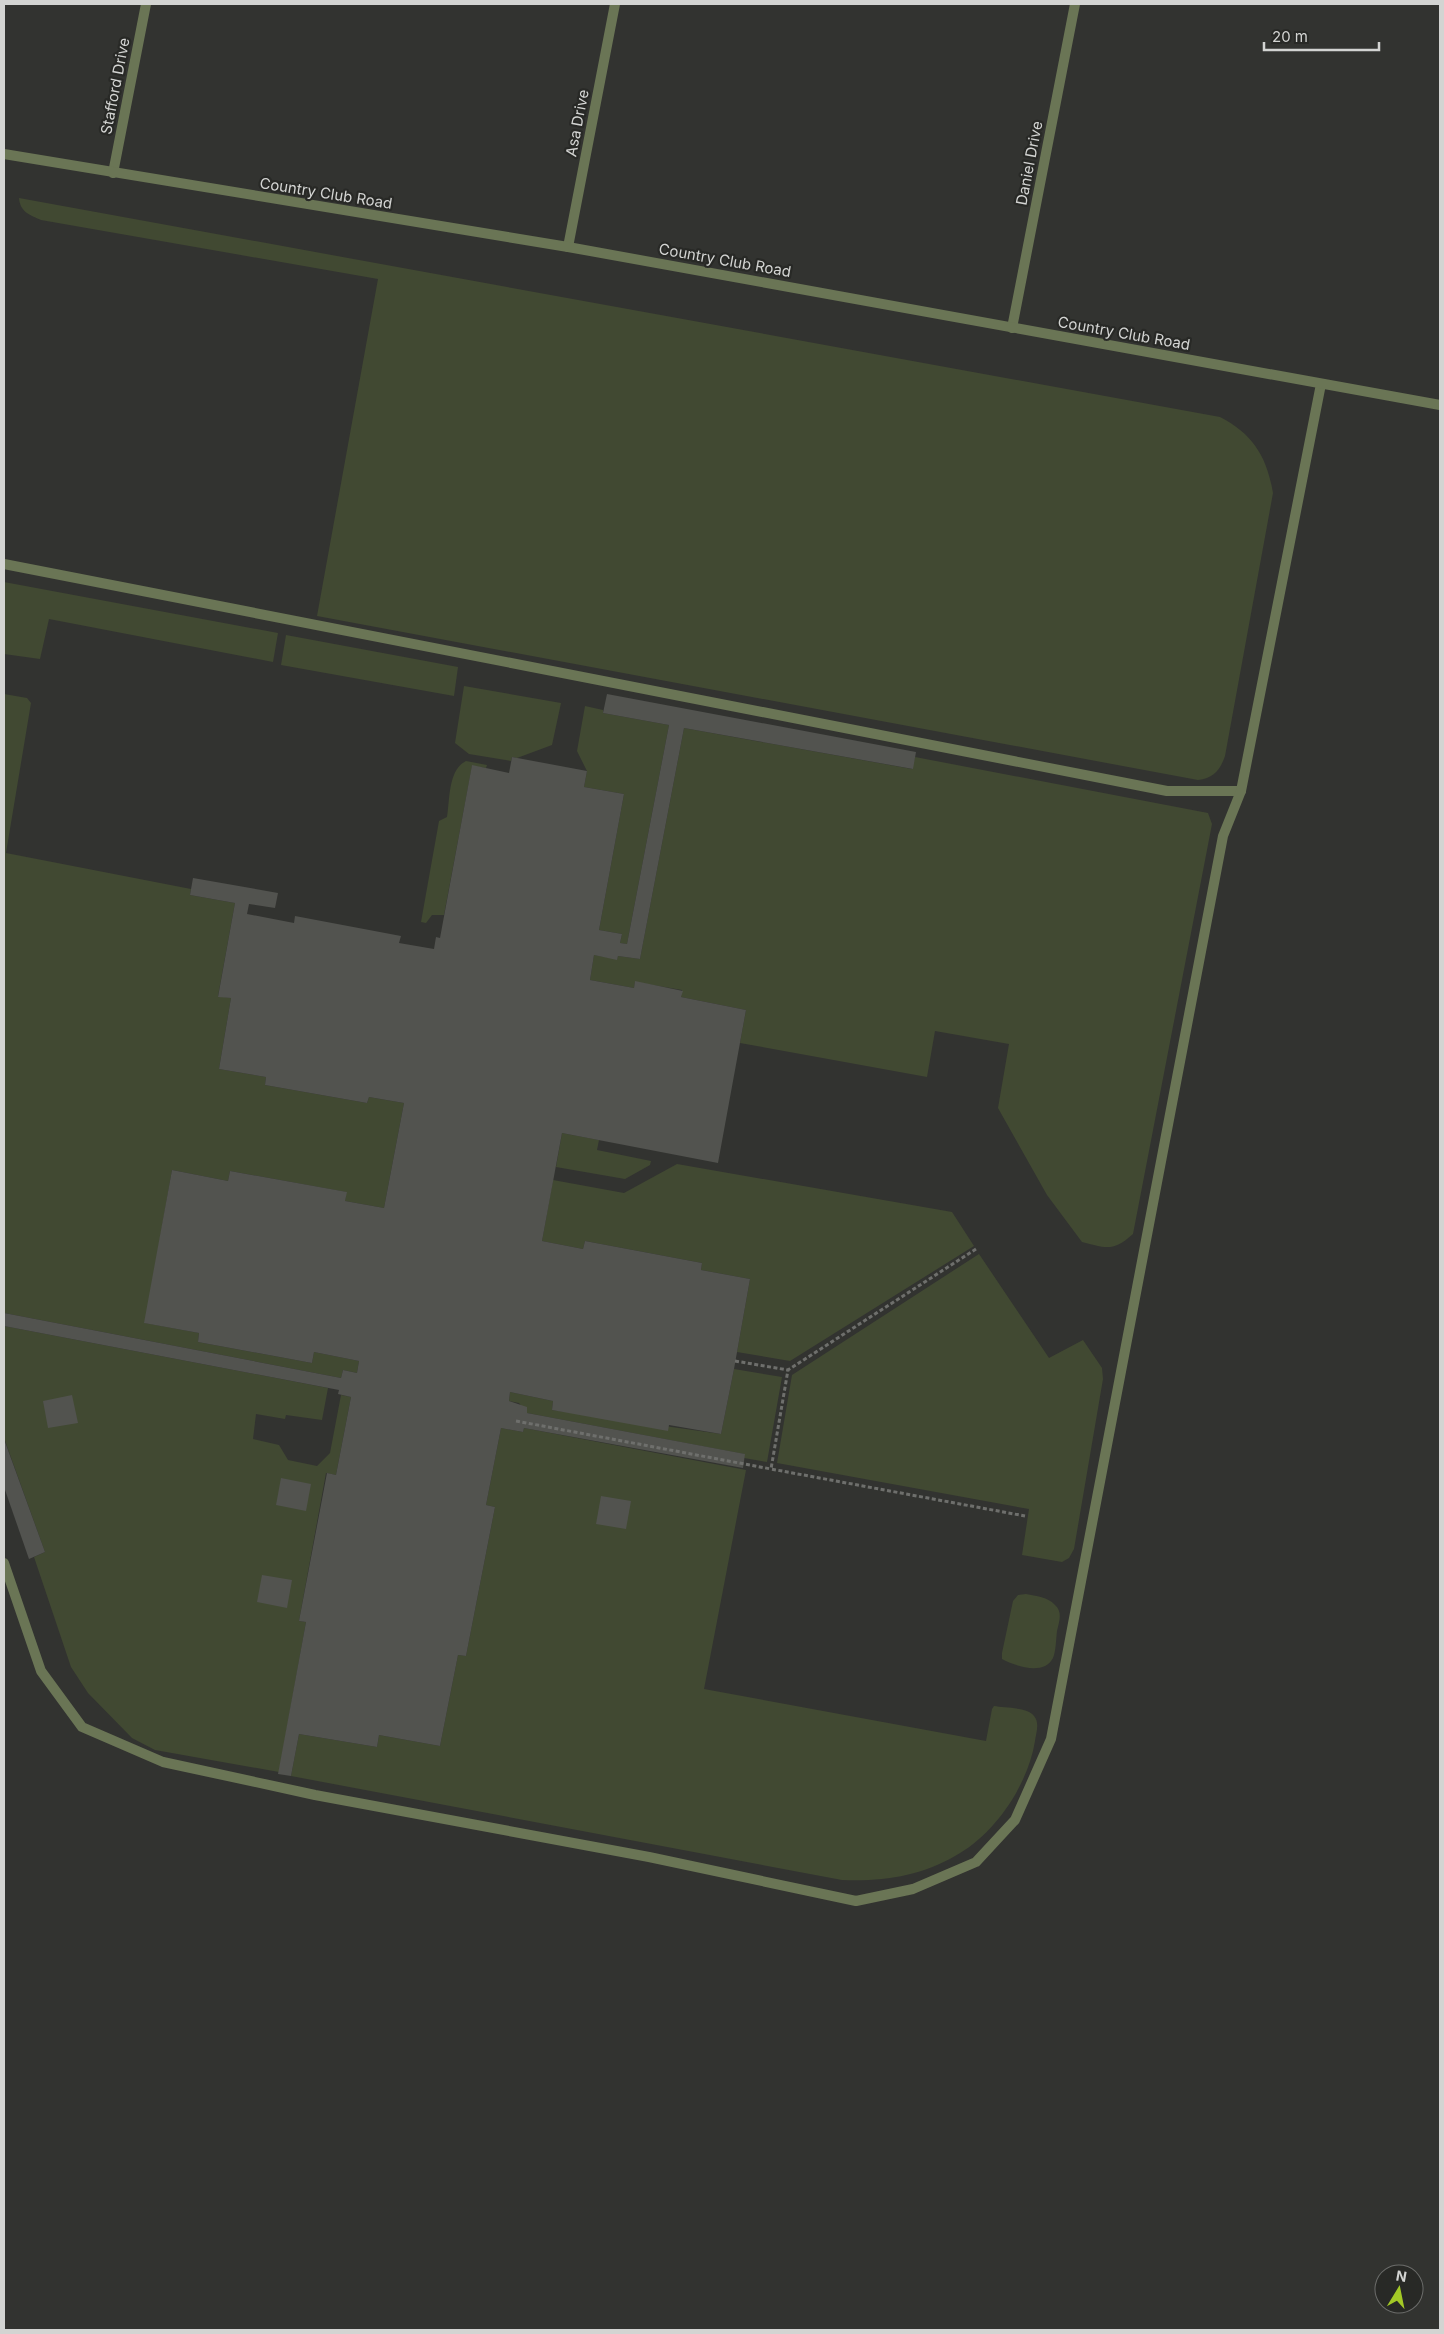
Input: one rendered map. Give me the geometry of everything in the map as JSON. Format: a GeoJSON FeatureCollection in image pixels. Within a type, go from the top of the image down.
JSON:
{"type":"FeatureCollection","features":[{"type":"Feature","properties":{"kind":"street","name":"Stafford Drive"},"geometry":{"type":"LineString","coordinates":[[113,173],[146,4]]}},
{"type":"Feature","properties":{"kind":"street","name":"Asa Drive"},"geometry":{"type":"LineString","coordinates":[[568,247],[615,4]]}},
{"type":"Feature","properties":{"kind":"street","name":"Daniel Drive"},"geometry":{"type":"LineString","coordinates":[[1012,328],[1075,4]]}},
{"type":"Feature","properties":{"kind":"street","name":"Country Club Road"},"geometry":{"type":"LineString","coordinates":[[4,154],[568,247],[1440,406]]}},
{"type":"Feature","properties":{"kind":"street"},"geometry":{"type":"LineString","coordinates":[[4,1563],[41,1671],[82,1727],[163,1762],[315,1795],[649,1857],[856,1901],[913,1889],[976,1862],[1015,1820],[1051,1739],[1223,836],[1241,792],[1321,384]]}},
{"type":"Feature","properties":{"kind":"street"},"geometry":{"type":"LineString","coordinates":[[4,564],[1167,791],[1241,792]]}},
{"type":"Feature","properties":{"kind":"path"},"geometry":{"type":"LineString","coordinates":[[735,1361],[788,1370],[976,1249]]}},
{"type":"Feature","properties":{"kind":"path"},"geometry":{"type":"LineString","coordinates":[[771,1470],[788,1370]]}},
{"type":"Feature","properties":{"kind":"path"},"geometry":{"type":"LineString","coordinates":[[516,1421],[1025,1516]]}},
{"type":"Feature","properties":{"kind":"green space"},"geometry":{"type":"Polygon","coordinates":[[[19,198],[1220,417],[1241,431],[1257,448],[1267,468],[1273,493],[1223,761],[1216,772],[1204,779],[1198,780],[317,616],[378,279],[41,220],[29,215],[21,207],[19,198]]]}},
{"type":"Feature","properties":{"kind":"green space"},"geometry":{"type":"Polygon","coordinates":[[[4,582],[278,633],[273,662],[49,619],[40,659],[4,654],[4,582]]]}},
{"type":"Feature","properties":{"kind":"green space"},"geometry":{"type":"Polygon","coordinates":[[[286,635],[458,667],[454,696],[281,665],[286,635]]]}},
{"type":"Feature","properties":{"kind":"green space"},"geometry":{"type":"Polygon","coordinates":[[[464,686],[561,703],[552,745],[517,758],[512,757],[511,761],[469,754],[455,743],[464,686]]]}},
{"type":"Feature","properties":{"kind":"green space"},"geometry":{"type":"Polygon","coordinates":[[[4,694],[27,698],[31,703],[6,853],[191,889],[190,895],[235,903],[218,996],[231,998],[219,1069],[266,1077],[265,1085],[367,1103],[369,1097],[404,1103],[384,1208],[345,1201],[346,1192],[230,1171],[228,1181],[172,1170],[145,1323],[199,1333],[198,1342],[312,1363],[314,1352],[359,1361],[357,1373],[343,1370],[341,1378],[4,1313],[4,694]]]}},
{"type":"Feature","properties":{"kind":"green space"},"geometry":{"type":"Polygon","coordinates":[[[585,706],[603,710],[603,713],[669,725],[627,944],[620,943],[622,934],[599,930],[624,794],[584,787],[587,771],[577,751],[585,706]]]}},
{"type":"Feature","properties":{"kind":"green space"},"geometry":{"type":"Polygon","coordinates":[[[684,728],[912,769],[915,757],[1208,813],[1212,824],[1133,1234],[1120,1244],[1109,1247],[1082,1242],[1047,1195],[998,1108],[1009,1044],[935,1031],[927,1077],[740,1043],[746,1010],[681,997],[682,990],[635,982],[634,988],[590,980],[594,955],[617,959],[618,956],[640,959],[684,728]]]}},
{"type":"Feature","properties":{"kind":"green space"},"geometry":{"type":"Polygon","coordinates":[[[466,761],[487,765],[486,768],[472,766],[444,915],[432,915],[426,923],[421,922],[439,821],[447,817],[453,778],[460,765],[466,761]]]}},
{"type":"Feature","properties":{"kind":"green space"},"geometry":{"type":"Polygon","coordinates":[[[562,1133],[599,1140],[597,1150],[651,1161],[650,1165],[625,1179],[556,1167],[562,1133]]]}},
{"type":"Feature","properties":{"kind":"green space"},"geometry":{"type":"Polygon","coordinates":[[[677,1164],[952,1212],[974,1246],[790,1361],[737,1352],[750,1279],[701,1270],[702,1263],[585,1241],[583,1249],[542,1241],[553,1180],[624,1193],[677,1164]]]}},
{"type":"Feature","properties":{"kind":"green space"},"geometry":{"type":"Polygon","coordinates":[[[979,1254],[1049,1358],[1083,1340],[1102,1368],[1103,1379],[1074,1549],[1069,1558],[1062,1562],[1022,1555],[1029,1509],[777,1463],[792,1375],[979,1254]]]}},
{"type":"Feature","properties":{"kind":"green space"},"geometry":{"type":"Polygon","coordinates":[[[4,1326],[328,1388],[322,1420],[286,1415],[285,1419],[256,1414],[253,1439],[279,1445],[288,1460],[317,1466],[330,1453],[341,1395],[351,1397],[336,1475],[326,1473],[299,1621],[306,1622],[279,1772],[155,1750],[132,1738],[88,1693],[71,1667],[34,1557],[45,1552],[4,1438],[4,1326]]]}},
{"type":"Feature","properties":{"kind":"green space"},"geometry":{"type":"Polygon","coordinates":[[[734,1369],[782,1377],[767,1462],[744,1458],[744,1454],[527,1413],[519,1403],[509,1401],[510,1392],[553,1401],[552,1410],[721,1434],[734,1369]]]}},
{"type":"Feature","properties":{"kind":"green space"},"geometry":{"type":"Polygon","coordinates":[[[501,1428],[523,1432],[524,1428],[746,1470],[704,1689],[986,1741],[994,1706],[1027,1711],[1034,1716],[1037,1725],[1031,1758],[1017,1791],[996,1822],[970,1847],[942,1863],[915,1873],[886,1879],[842,1880],[291,1776],[299,1734],[377,1747],[379,1735],[440,1746],[458,1655],[466,1656],[495,1507],[486,1505],[501,1428]]]}},
{"type":"Feature","properties":{"kind":"green space"},"geometry":{"type":"Polygon","coordinates":[[[1026,1594],[1049,1600],[1060,1614],[1053,1658],[1043,1667],[1021,1667],[1002,1659],[1013,1601],[1018,1595],[1026,1594]]]}},
{"type":"Feature","properties":{"kind":"building"},"geometry":{"type":"Polygon","coordinates":[[[607,694],[916,752],[913,769],[684,728],[640,959],[618,956],[617,960],[594,955],[590,980],[634,988],[635,981],[683,991],[681,997],[746,1010],[718,1163],[562,1133],[542,1241],[583,1249],[585,1241],[702,1263],[701,1270],[750,1279],[734,1369],[721,1434],[669,1425],[668,1431],[552,1410],[553,1401],[510,1392],[509,1401],[527,1407],[527,1413],[745,1454],[743,1468],[524,1428],[523,1432],[501,1428],[486,1505],[495,1507],[466,1656],[458,1655],[440,1746],[379,1735],[377,1747],[299,1734],[291,1776],[278,1774],[306,1622],[299,1621],[327,1473],[336,1475],[351,1397],[338,1394],[339,1390],[4,1326],[4,1313],[341,1378],[343,1370],[357,1373],[359,1361],[314,1352],[312,1363],[198,1342],[199,1333],[144,1323],[172,1170],[228,1181],[230,1171],[347,1192],[345,1201],[384,1208],[404,1103],[369,1097],[367,1103],[265,1085],[266,1077],[219,1069],[231,998],[218,997],[235,903],[190,895],[193,878],[278,893],[275,908],[249,904],[247,914],[294,923],[295,916],[401,936],[399,943],[434,949],[436,937],[440,938],[472,765],[509,773],[512,757],[587,771],[584,787],[624,794],[599,930],[622,934],[620,943],[627,944],[669,725],[603,713],[607,694]]]}},
{"type":"Feature","properties":{"kind":"building"},"geometry":{"type":"Polygon","coordinates":[[[72,1395],[78,1423],[48,1428],[43,1401],[72,1395]]]}},
{"type":"Feature","properties":{"kind":"building"},"geometry":{"type":"Polygon","coordinates":[[[4,1439],[45,1552],[29,1559],[4,1487],[4,1439]]]}},
{"type":"Feature","properties":{"kind":"building"},"geometry":{"type":"Polygon","coordinates":[[[281,1478],[311,1484],[306,1511],[276,1505],[281,1478]]]}},
{"type":"Feature","properties":{"kind":"building"},"geometry":{"type":"Polygon","coordinates":[[[601,1496],[631,1501],[626,1529],[596,1524],[601,1496]]]}},
{"type":"Feature","properties":{"kind":"building"},"geometry":{"type":"Polygon","coordinates":[[[262,1575],[292,1580],[287,1608],[257,1602],[262,1575]]]}}]}
